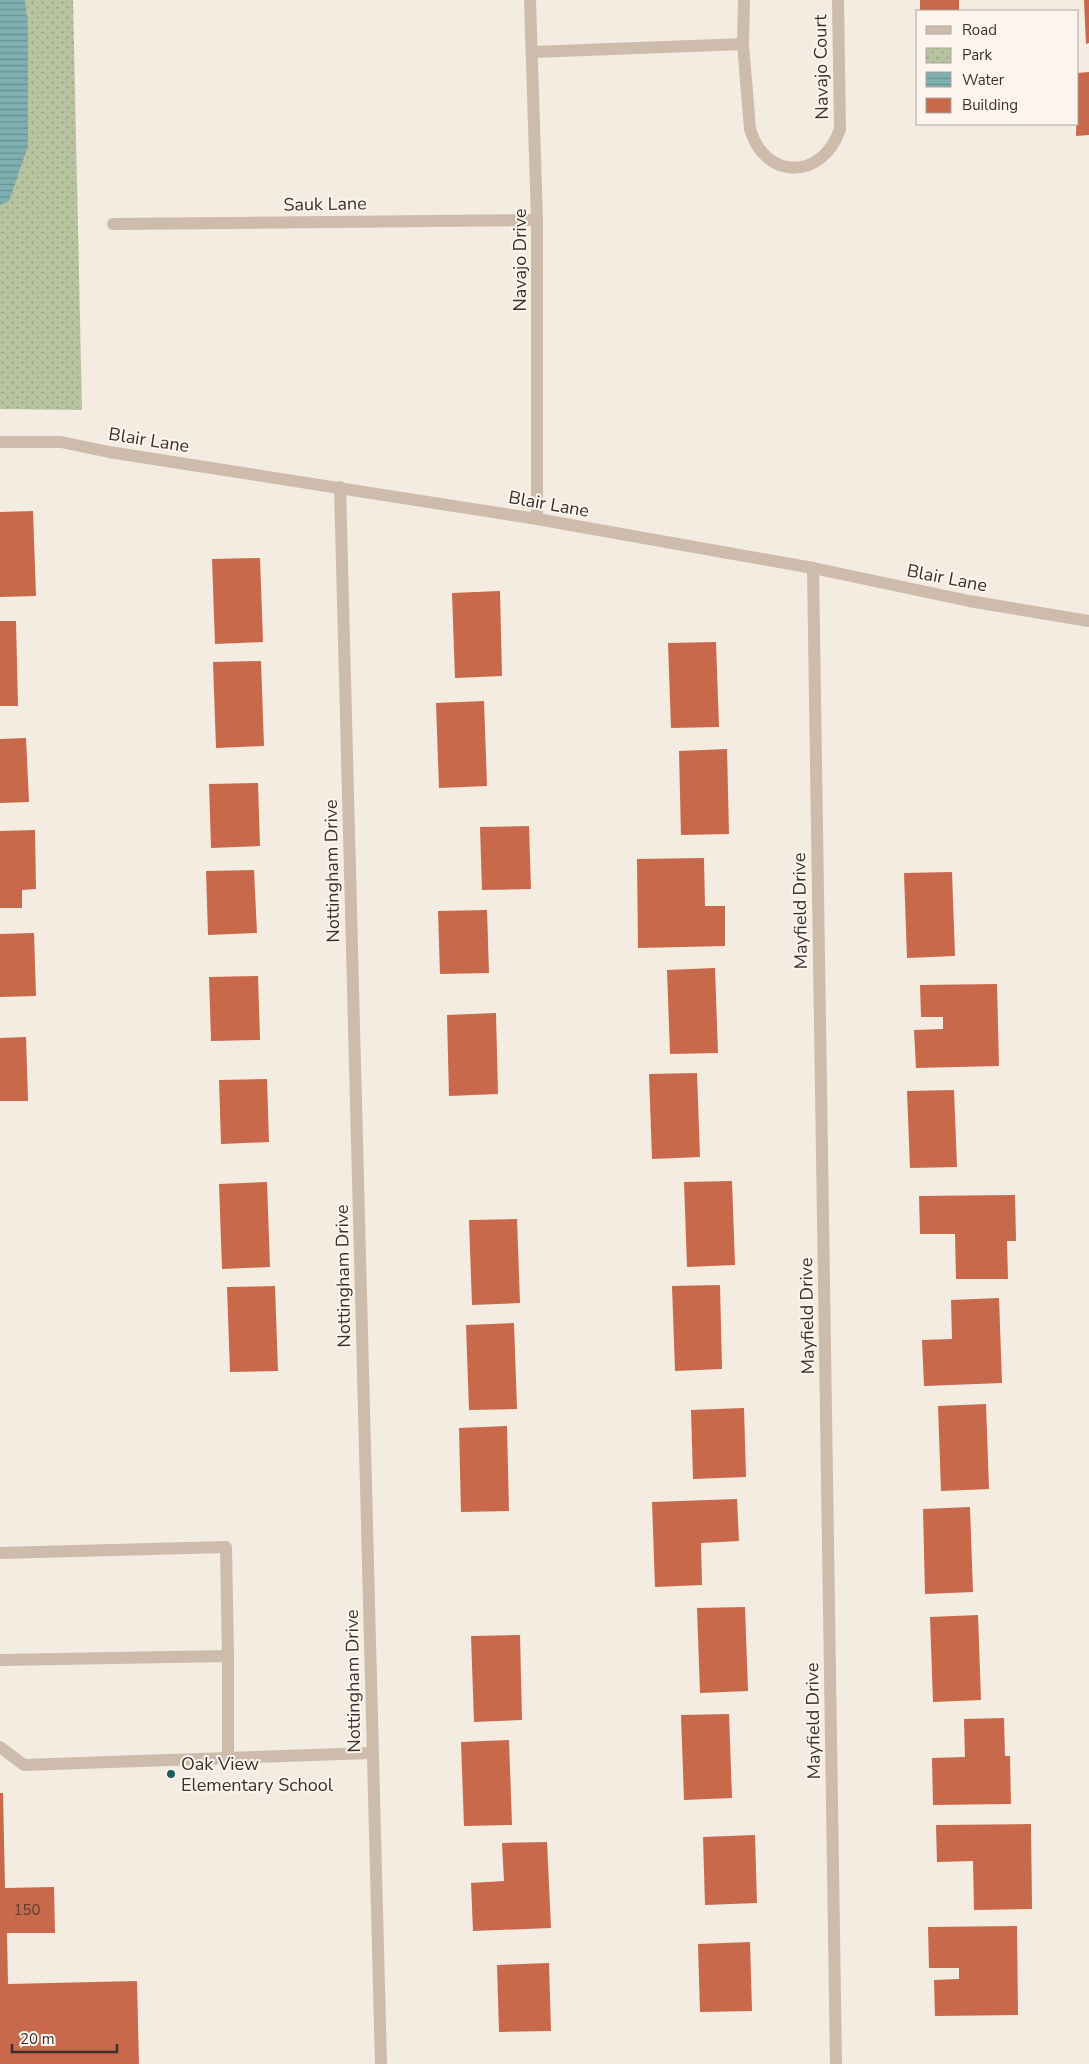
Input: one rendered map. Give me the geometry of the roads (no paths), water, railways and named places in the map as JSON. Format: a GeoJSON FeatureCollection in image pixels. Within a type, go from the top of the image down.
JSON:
{"type":"FeatureCollection","features":[{"type":"Feature","properties":{"kind":"street","name":"Navajo Drive"},"geometry":{"type":"LineString","coordinates":[[530,0],[537,220],[537,519]]}},
{"type":"Feature","properties":{"kind":"street","name":"Navajo Court"},"geometry":{"type":"LineString","coordinates":[[744,0],[743,44],[750,129],[754,142],[762,154],[774,162],[787,167],[802,167],[815,162],[827,154],[835,143],[840,129],[838,0]]}},
{"type":"Feature","properties":{"kind":"street"},"geometry":{"type":"LineString","coordinates":[[532,52],[743,44]]}},
{"type":"Feature","properties":{"kind":"street","name":"Sauk Lane"},"geometry":{"type":"LineString","coordinates":[[113,224],[537,220]]}},
{"type":"Feature","properties":{"kind":"street","name":"Blair Lane"},"geometry":{"type":"LineString","coordinates":[[0,442],[61,442],[109,452],[537,519],[813,568],[968,601],[1089,621]]}},
{"type":"Feature","properties":{"kind":"street","name":"Nottingham Drive"},"geometry":{"type":"LineString","coordinates":[[340,487],[381,2064]]}},
{"type":"Feature","properties":{"kind":"street","name":"Mayfield Drive"},"geometry":{"type":"LineString","coordinates":[[813,568],[836,2064]]}},
{"type":"Feature","properties":{"kind":"street"},"geometry":{"type":"LineString","coordinates":[[0,1552],[226,1547],[228,1756]]}},
{"type":"Feature","properties":{"kind":"street"},"geometry":{"type":"LineString","coordinates":[[0,1660],[228,1656]]}},
{"type":"Feature","properties":{"kind":"street"},"geometry":{"type":"LineString","coordinates":[[0,1747],[24,1765],[228,1756],[372,1753]]}},
{"type":"Feature","properties":{"kind":"water"},"geometry":{"type":"Polygon","coordinates":[[[0,0],[25,0],[28,26],[28,146],[9,201],[0,205],[0,0]]]}},
{"type":"Feature","properties":{"kind":"place","name":"Oak View Elementary School"},"geometry":{"type":"Point","coordinates":[171,1774]}}]}
